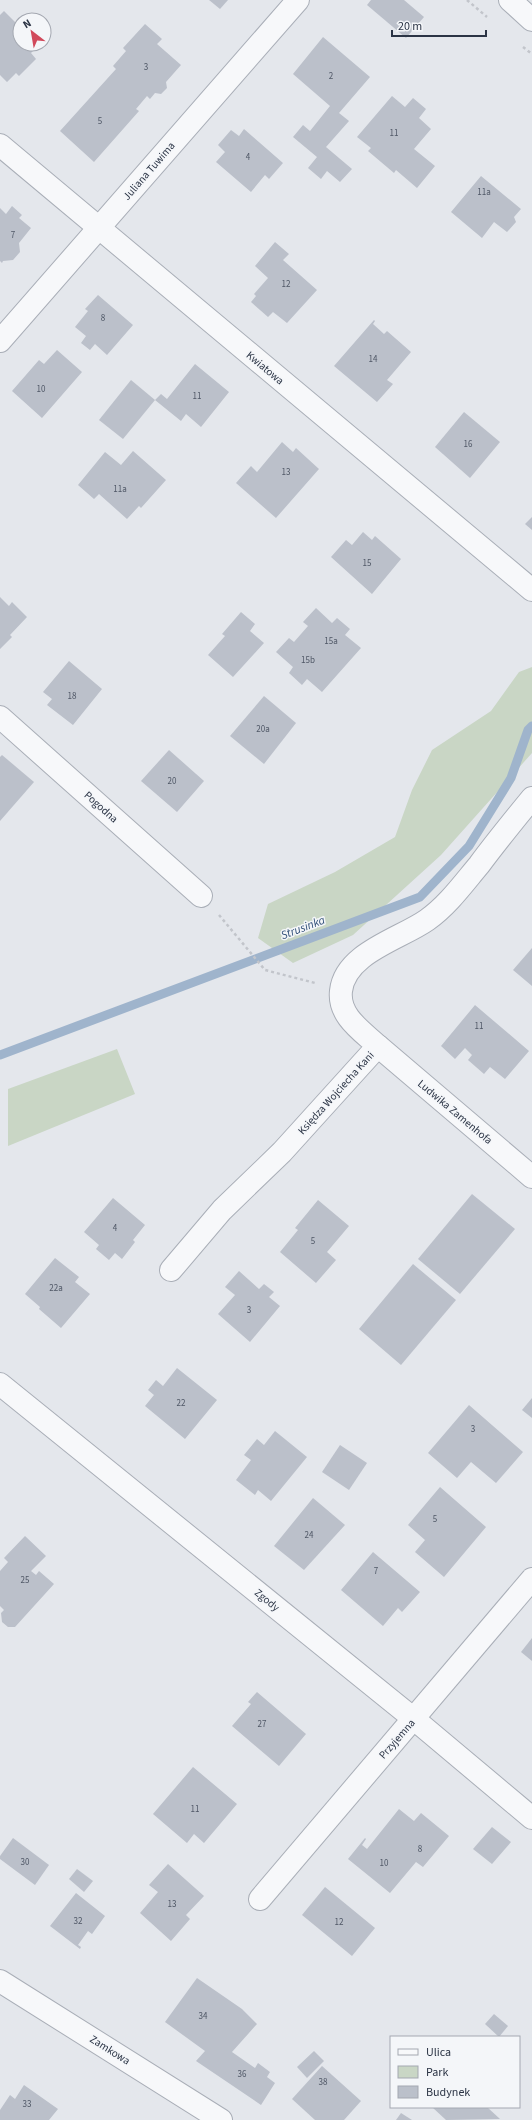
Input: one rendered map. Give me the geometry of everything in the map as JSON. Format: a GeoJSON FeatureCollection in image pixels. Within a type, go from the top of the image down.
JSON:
{"type":"FeatureCollection","features":[{"type":"Feature","properties":{"kind":"street","name":"Juliana Tuwima"},"geometry":{"type":"LineString","coordinates":[[0,341],[298,0]]}},
{"type":"Feature","properties":{"kind":"street"},"geometry":{"type":"LineString","coordinates":[[510,0],[532,20]]}},
{"type":"Feature","properties":{"kind":"street","name":"Kwiatowa"},"geometry":{"type":"LineString","coordinates":[[0,145],[532,590]]}},
{"type":"Feature","properties":{"kind":"street","name":"Pogodna"},"geometry":{"type":"LineString","coordinates":[[0,718],[201,896]]}},
{"type":"Feature","properties":{"kind":"street"},"geometry":{"type":"LineString","coordinates":[[341,990],[345,977],[366,954],[426,920],[448,903],[532,798]]}},
{"type":"Feature","properties":{"kind":"street","name":"Księdza Wojciecha Kani"},"geometry":{"type":"LineString","coordinates":[[171,1270],[222,1210],[282,1152],[378,1046],[346,1015],[340,1003],[341,990]]}},
{"type":"Feature","properties":{"kind":"street","name":"Ludwika Zamenhofa"},"geometry":{"type":"LineString","coordinates":[[378,1046],[532,1177]]}},
{"type":"Feature","properties":{"kind":"street","name":"Zgody"},"geometry":{"type":"LineString","coordinates":[[0,1384],[414,1719],[532,1818]]}},
{"type":"Feature","properties":{"kind":"street","name":"Przyjemna"},"geometry":{"type":"LineString","coordinates":[[260,1899],[532,1579]]}},
{"type":"Feature","properties":{"kind":"street","name":"Zamkowa"},"geometry":{"type":"LineString","coordinates":[[0,1981],[221,2120]]}},
{"type":"Feature","properties":{"kind":"path"},"geometry":{"type":"LineString","coordinates":[[239,938],[265,970],[341,990]]}},
{"type":"Feature","properties":{"kind":"green space"},"geometry":{"type":"Polygon","coordinates":[[[532,667],[532,753],[441,855],[353,935],[293,963],[258,938],[268,904],[335,872],[395,837],[412,790],[432,750],[491,711],[519,672],[532,667]]]}},
{"type":"Feature","properties":{"kind":"green space"},"geometry":{"type":"Polygon","coordinates":[[[117,1049],[135,1094],[8,1146],[8,1089],[117,1049]]]}},
{"type":"Feature","properties":{"kind":"building"},"geometry":{"type":"Polygon","coordinates":[[[209,0],[228,0],[220,9],[209,0]]]}},
{"type":"Feature","properties":{"kind":"building"},"geometry":{"type":"Polygon","coordinates":[[[371,0],[404,0],[424,17],[406,38],[367,5],[371,0]]]}},
{"type":"Feature","properties":{"kind":"building"},"geometry":{"type":"Polygon","coordinates":[[[4,11],[12,19],[12,52],[32,52],[31,53],[36,59],[19,76],[16,73],[7,82],[0,75],[0,15],[4,11]]]}},
{"type":"Feature","properties":{"kind":"building"},"geometry":{"type":"Polygon","coordinates":[[[145,24],[162,39],[157,44],[181,65],[166,82],[167,88],[161,94],[155,93],[150,99],[147,96],[136,109],[139,111],[94,162],[60,131],[116,69],[113,66],[126,51],[123,48],[145,24]]]}},
{"type":"Feature","properties":{"kind":"building"},"geometry":{"type":"Polygon","coordinates":[[[323,37],[370,77],[339,113],[349,121],[326,147],[352,169],[340,182],[327,171],[321,179],[308,168],[317,157],[293,137],[303,125],[310,131],[330,106],[293,74],[323,37]]]}},
{"type":"Feature","properties":{"kind":"building"},"geometry":{"type":"Polygon","coordinates":[[[392,96],[405,107],[413,98],[426,109],[419,118],[431,129],[414,149],[435,166],[417,188],[396,170],[394,173],[368,151],[371,148],[357,137],[392,96]]]}},
{"type":"Feature","properties":{"kind":"building"},"geometry":{"type":"Polygon","coordinates":[[[244,129],[283,163],[269,179],[265,175],[251,192],[216,162],[225,152],[218,145],[231,130],[239,136],[244,129]]]}},
{"type":"Feature","properties":{"kind":"building"},"geometry":{"type":"Polygon","coordinates":[[[481,176],[521,209],[514,217],[516,222],[507,232],[494,222],[482,238],[451,212],[481,176]]]}},
{"type":"Feature","properties":{"kind":"building"},"geometry":{"type":"Polygon","coordinates":[[[12,206],[22,215],[19,218],[31,228],[19,243],[20,252],[13,260],[3,261],[2,263],[0,261],[0,208],[6,214],[12,206]]]}},
{"type":"Feature","properties":{"kind":"building"},"geometry":{"type":"Polygon","coordinates":[[[275,242],[289,254],[283,260],[317,290],[287,323],[273,312],[268,317],[251,302],[256,296],[254,294],[268,278],[255,266],[275,242]]]}},
{"type":"Feature","properties":{"kind":"building"},"geometry":{"type":"Polygon","coordinates":[[[98,295],[133,325],[107,355],[95,344],[90,350],[81,343],[86,336],[75,327],[88,311],[85,309],[98,295]]]}},
{"type":"Feature","properties":{"kind":"building"},"geometry":{"type":"Polygon","coordinates":[[[374,320],[375,321],[373,324],[384,334],[387,331],[411,352],[387,380],[393,384],[377,402],[334,366],[374,320]]]}},
{"type":"Feature","properties":{"kind":"building"},"geometry":{"type":"Polygon","coordinates":[[[57,350],[82,372],[42,418],[12,391],[39,360],[44,364],[57,350]]]}},
{"type":"Feature","properties":{"kind":"building"},"geometry":{"type":"Polygon","coordinates":[[[195,364],[229,392],[201,427],[186,414],[181,421],[155,400],[161,394],[167,399],[195,364]]]}},
{"type":"Feature","properties":{"kind":"building"},"geometry":{"type":"Polygon","coordinates":[[[131,380],[155,400],[123,439],[99,420],[131,380]]]}},
{"type":"Feature","properties":{"kind":"building"},"geometry":{"type":"Polygon","coordinates":[[[464,412],[500,442],[470,478],[435,447],[464,412]]]}},
{"type":"Feature","properties":{"kind":"building"},"geometry":{"type":"Polygon","coordinates":[[[282,442],[293,452],[296,448],[319,469],[276,518],[236,483],[251,466],[257,472],[282,442]]]}},
{"type":"Feature","properties":{"kind":"building"},"geometry":{"type":"Polygon","coordinates":[[[133,451],[166,480],[141,508],[139,506],[127,519],[99,494],[94,499],[78,485],[105,452],[121,465],[133,451]]]}},
{"type":"Feature","properties":{"kind":"building"},"geometry":{"type":"Polygon","coordinates":[[[532,517],[532,530],[525,524],[532,517]]]}},
{"type":"Feature","properties":{"kind":"building"},"geometry":{"type":"Polygon","coordinates":[[[363,532],[372,540],[375,536],[401,559],[372,594],[331,557],[346,540],[352,545],[363,532]]]}},
{"type":"Feature","properties":{"kind":"building"},"geometry":{"type":"Polygon","coordinates":[[[0,597],[9,606],[12,602],[27,617],[10,635],[12,637],[0,649],[0,597]]]}},
{"type":"Feature","properties":{"kind":"building"},"geometry":{"type":"Polygon","coordinates":[[[316,608],[332,623],[337,618],[350,629],[345,635],[361,648],[322,692],[307,679],[302,685],[289,673],[293,667],[276,652],[289,638],[294,642],[308,626],[303,622],[316,608]]]}},
{"type":"Feature","properties":{"kind":"building"},"geometry":{"type":"Polygon","coordinates":[[[241,612],[255,624],[250,631],[264,643],[233,677],[208,655],[225,636],[222,634],[241,612]]]}},
{"type":"Feature","properties":{"kind":"building"},"geometry":{"type":"Polygon","coordinates":[[[69,661],[102,689],[73,725],[47,705],[52,699],[43,692],[69,661]]]}},
{"type":"Feature","properties":{"kind":"building"},"geometry":{"type":"Polygon","coordinates":[[[264,696],[296,723],[264,764],[230,736],[264,696]]]}},
{"type":"Feature","properties":{"kind":"building"},"geometry":{"type":"Polygon","coordinates":[[[169,750],[204,781],[177,812],[141,781],[169,750]]]}},
{"type":"Feature","properties":{"kind":"building"},"geometry":{"type":"Polygon","coordinates":[[[2,755],[34,782],[0,821],[0,757],[2,755]]]}},
{"type":"Feature","properties":{"kind":"building"},"geometry":{"type":"Polygon","coordinates":[[[532,948],[532,986],[513,970],[532,948]]]}},
{"type":"Feature","properties":{"kind":"building"},"geometry":{"type":"Polygon","coordinates":[[[475,1005],[529,1051],[505,1079],[490,1067],[484,1074],[468,1060],[472,1055],[465,1048],[455,1059],[441,1046],[475,1005]]]}},
{"type":"Feature","properties":{"kind":"building"},"geometry":{"type":"Polygon","coordinates":[[[472,1194],[515,1229],[460,1294],[418,1259],[472,1194]]]}},
{"type":"Feature","properties":{"kind":"building"},"geometry":{"type":"Polygon","coordinates":[[[113,1198],[145,1225],[133,1240],[135,1242],[122,1259],[115,1253],[109,1260],[96,1249],[99,1245],[84,1232],[113,1198]]]}},
{"type":"Feature","properties":{"kind":"building"},"geometry":{"type":"Polygon","coordinates":[[[318,1200],[349,1226],[327,1252],[336,1260],[316,1283],[280,1252],[298,1230],[295,1228],[318,1200]]]}},
{"type":"Feature","properties":{"kind":"building"},"geometry":{"type":"Polygon","coordinates":[[[55,1258],[79,1277],[75,1282],[90,1294],[61,1328],[39,1309],[40,1307],[25,1294],[55,1258]]]}},
{"type":"Feature","properties":{"kind":"building"},"geometry":{"type":"Polygon","coordinates":[[[413,1264],[456,1300],[401,1365],[359,1329],[413,1264]]]}},
{"type":"Feature","properties":{"kind":"building"},"geometry":{"type":"Polygon","coordinates":[[[239,1271],[259,1289],[264,1284],[274,1292],[269,1297],[280,1306],[250,1342],[218,1314],[235,1295],[225,1287],[239,1271]]]}},
{"type":"Feature","properties":{"kind":"building"},"geometry":{"type":"Polygon","coordinates":[[[177,1368],[217,1400],[185,1439],[145,1406],[154,1395],[148,1390],[156,1380],[163,1386],[177,1368]]]}},
{"type":"Feature","properties":{"kind":"building"},"geometry":{"type":"Polygon","coordinates":[[[532,1398],[532,1418],[522,1410],[532,1398]]]}},
{"type":"Feature","properties":{"kind":"building"},"geometry":{"type":"Polygon","coordinates":[[[469,1405],[523,1452],[496,1483],[471,1462],[457,1478],[428,1453],[469,1405]]]}},
{"type":"Feature","properties":{"kind":"building"},"geometry":{"type":"Polygon","coordinates":[[[275,1431],[307,1457],[271,1501],[258,1490],[255,1495],[236,1480],[251,1460],[244,1455],[257,1439],[264,1445],[275,1431]]]}},
{"type":"Feature","properties":{"kind":"building"},"geometry":{"type":"Polygon","coordinates":[[[340,1445],[367,1463],[349,1490],[322,1472],[340,1445]]]}},
{"type":"Feature","properties":{"kind":"building"},"geometry":{"type":"Polygon","coordinates":[[[440,1487],[486,1527],[444,1577],[415,1552],[425,1540],[408,1525],[440,1487]]]}},
{"type":"Feature","properties":{"kind":"building"},"geometry":{"type":"Polygon","coordinates":[[[313,1498],[345,1525],[304,1570],[274,1546],[313,1498]]]}},
{"type":"Feature","properties":{"kind":"building"},"geometry":{"type":"Polygon","coordinates":[[[25,1536],[46,1556],[31,1571],[36,1575],[39,1571],[54,1584],[15,1627],[8,1627],[2,1622],[1,1613],[4,1610],[0,1606],[0,1571],[8,1562],[4,1558],[25,1536]]]}},
{"type":"Feature","properties":{"kind":"building"},"geometry":{"type":"Polygon","coordinates":[[[373,1552],[420,1592],[402,1612],[398,1608],[383,1626],[341,1590],[373,1552]]]}},
{"type":"Feature","properties":{"kind":"building"},"geometry":{"type":"Polygon","coordinates":[[[532,1638],[532,1661],[521,1652],[532,1638]]]}},
{"type":"Feature","properties":{"kind":"building"},"geometry":{"type":"Polygon","coordinates":[[[257,1692],[306,1734],[279,1766],[232,1726],[251,1704],[248,1702],[257,1692]]]}},
{"type":"Feature","properties":{"kind":"building"},"geometry":{"type":"Polygon","coordinates":[[[193,1767],[237,1804],[204,1843],[194,1834],[187,1843],[153,1814],[193,1767]]]}},
{"type":"Feature","properties":{"kind":"building"},"geometry":{"type":"Polygon","coordinates":[[[399,1809],[414,1821],[421,1813],[449,1836],[423,1867],[416,1862],[390,1893],[348,1859],[365,1838],[366,1839],[362,1845],[367,1849],[399,1809]]]}},
{"type":"Feature","properties":{"kind":"building"},"geometry":{"type":"Polygon","coordinates":[[[492,1827],[511,1842],[492,1864],[473,1849],[492,1827]]]}},
{"type":"Feature","properties":{"kind":"building"},"geometry":{"type":"Polygon","coordinates":[[[13,1838],[49,1865],[35,1885],[0,1859],[0,1856],[13,1838]]]}},
{"type":"Feature","properties":{"kind":"building"},"geometry":{"type":"Polygon","coordinates":[[[168,1864],[204,1896],[186,1915],[190,1919],[171,1941],[140,1913],[158,1892],[149,1885],[168,1864]]]}},
{"type":"Feature","properties":{"kind":"building"},"geometry":{"type":"Polygon","coordinates":[[[77,1869],[93,1881],[84,1892],[69,1879],[77,1869]]]}},
{"type":"Feature","properties":{"kind":"building"},"geometry":{"type":"Polygon","coordinates":[[[325,1887],[375,1928],[352,1956],[302,1915],[325,1887]]]}},
{"type":"Feature","properties":{"kind":"building"},"geometry":{"type":"Polygon","coordinates":[[[76,1893],[105,1916],[92,1934],[88,1931],[78,1945],[81,1947],[80,1949],[50,1926],[76,1893]]]}},
{"type":"Feature","properties":{"kind":"building"},"geometry":{"type":"Polygon","coordinates":[[[197,1978],[242,2009],[257,2024],[232,2052],[255,2068],[258,2063],[270,2072],[267,2077],[275,2083],[261,2105],[196,2061],[205,2051],[165,2022],[197,1978]]]}},
{"type":"Feature","properties":{"kind":"building"},"geometry":{"type":"Polygon","coordinates":[[[494,2014],[508,2026],[500,2036],[498,2036],[485,2024],[494,2014]]]}},
{"type":"Feature","properties":{"kind":"building"},"geometry":{"type":"Polygon","coordinates":[[[314,2051],[324,2061],[307,2078],[297,2067],[314,2051]]]}},
{"type":"Feature","properties":{"kind":"building"},"geometry":{"type":"Polygon","coordinates":[[[322,2066],[361,2101],[344,2120],[315,2120],[292,2099],[322,2066]]]}},
{"type":"Feature","properties":{"kind":"building"},"geometry":{"type":"Polygon","coordinates":[[[24,2085],[58,2109],[49,2120],[0,2120],[0,2110],[10,2095],[15,2099],[24,2085]]]}},
{"type":"Feature","properties":{"kind":"building"},"geometry":{"type":"Polygon","coordinates":[[[433,2108],[488,2108],[500,2119],[446,2120],[433,2108]]]}},
{"type":"Feature","properties":{"kind":"building"},"geometry":{"type":"Polygon","coordinates":[[[401,2113],[412,2120],[396,2120],[401,2113]]]}},
{"type":"Feature","properties":{"kind":"waterway","name":"Strusinka"},"geometry":{"type":"LineString","coordinates":[[0,1055],[420,897],[469,846],[511,778],[528,730],[532,726]]}}]}
